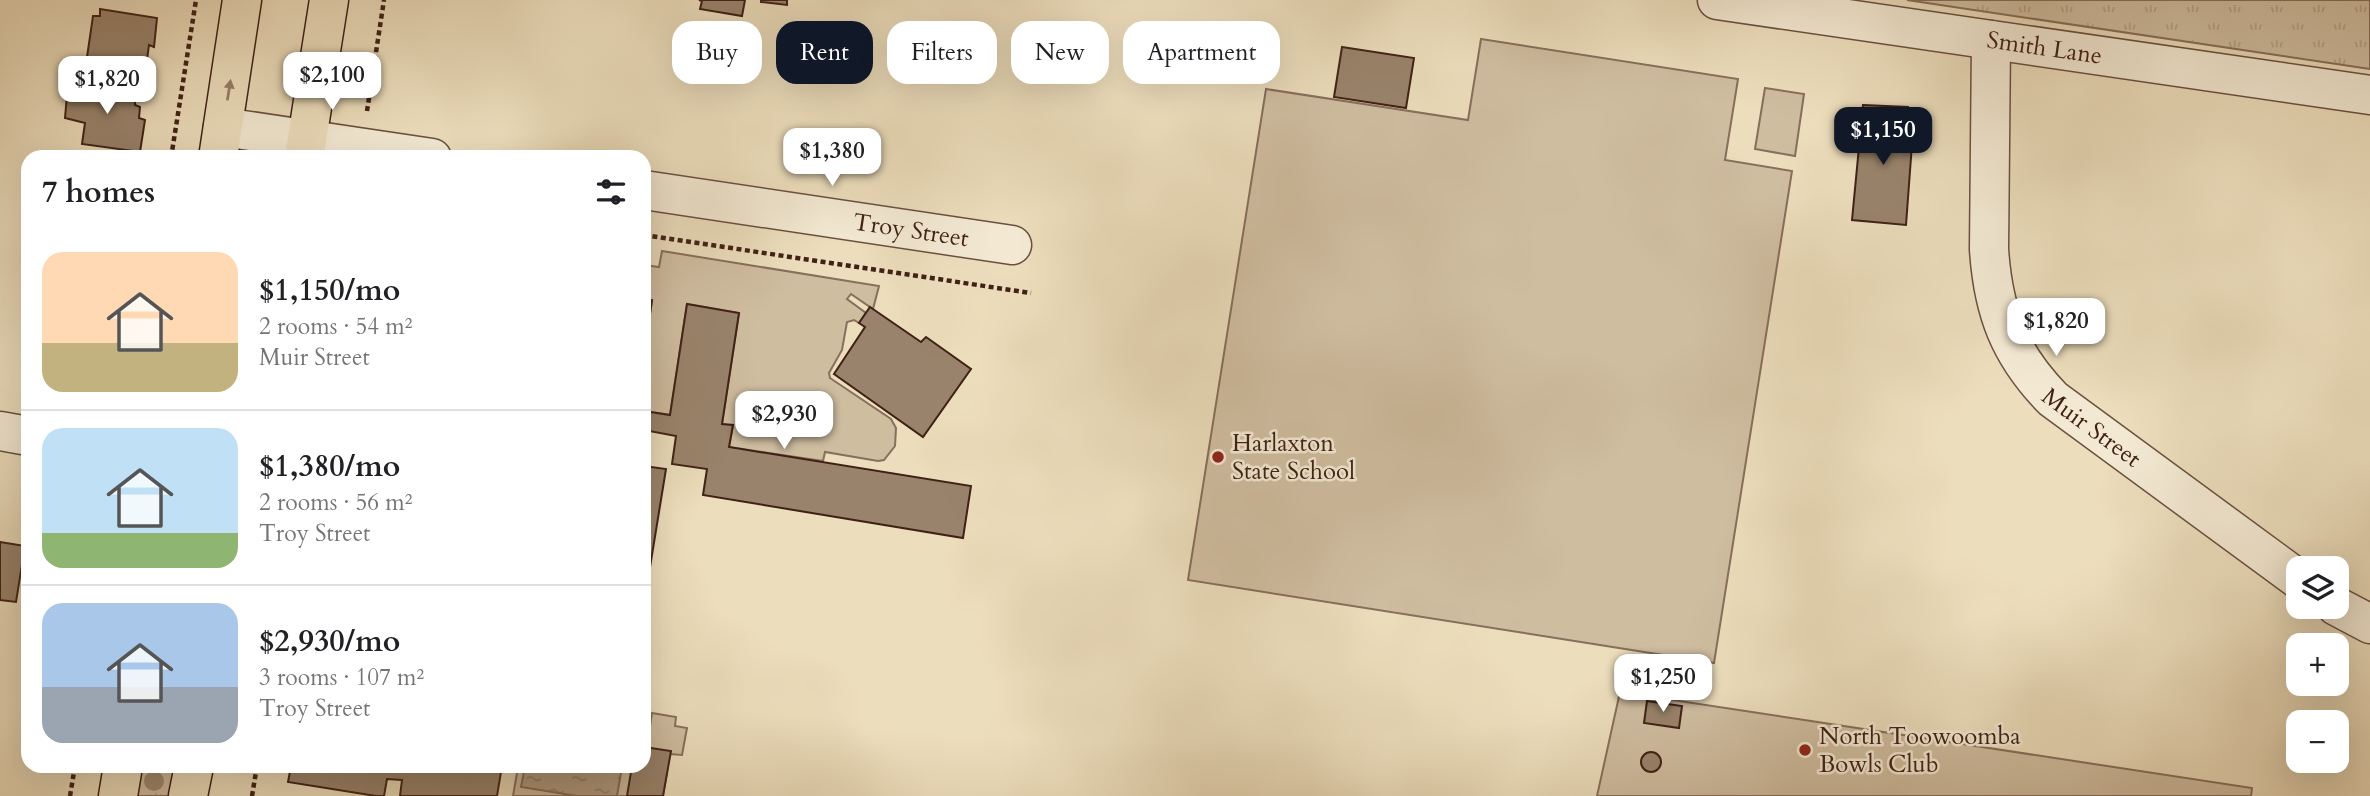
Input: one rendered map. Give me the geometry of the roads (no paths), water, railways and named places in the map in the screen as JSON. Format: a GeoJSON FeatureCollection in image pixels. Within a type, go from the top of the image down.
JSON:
{"type":"FeatureCollection","features":[{"type":"Feature","properties":{"kind":"highway"},"geometry":{"type":"LineString","coordinates":[[220,142],[242,0]]}},
{"type":"Feature","properties":{"kind":"highway"},"geometry":{"type":"LineString","coordinates":[[306,148],[329,0]]}},
{"type":"Feature","properties":{"kind":"highway"},"geometry":{"type":"LineString","coordinates":[[118,796],[122,773]]}},
{"type":"Feature","properties":{"kind":"highway"},"geometry":{"type":"LineString","coordinates":[[188,796],[193,773]]}},
{"type":"Feature","properties":{"kind":"street","name":"Smith Lane"},"geometry":{"type":"LineString","coordinates":[[1717,0],[2370,95]]}},
{"type":"Feature","properties":{"kind":"street","name":"Muir Street"},"geometry":{"type":"LineString","coordinates":[[1991,40],[1989,249],[1991,280],[2009,339],[2036,381],[2053,399],[2286,570]]}},
{"type":"Feature","properties":{"kind":"street"},"geometry":{"type":"LineString","coordinates":[[220,142],[382,150]]}},
{"type":"Feature","properties":{"kind":"street","name":"Troy Street"},"geometry":{"type":"LineString","coordinates":[[651,191],[1012,245]]}},
{"type":"Feature","properties":{"kind":"street"},"geometry":{"type":"LineString","coordinates":[[0,432],[21,435]]}},
{"type":"Feature","properties":{"kind":"street"},"geometry":{"type":"LineString","coordinates":[[2349,613],[2370,624]]}},
{"type":"Feature","properties":{"kind":"water"},"geometry":{"type":"Polygon","coordinates":[[[524,773],[621,773],[617,796],[577,796],[521,787],[524,773]]]}},
{"type":"Feature","properties":{"kind":"place","name":"Harlaxton State School"},"geometry":{"type":"Point","coordinates":[1218,457]}},
{"type":"Feature","properties":{"kind":"place","name":"North Toowoomba Bowls Club"},"geometry":{"type":"Point","coordinates":[1805,750]}}]}
